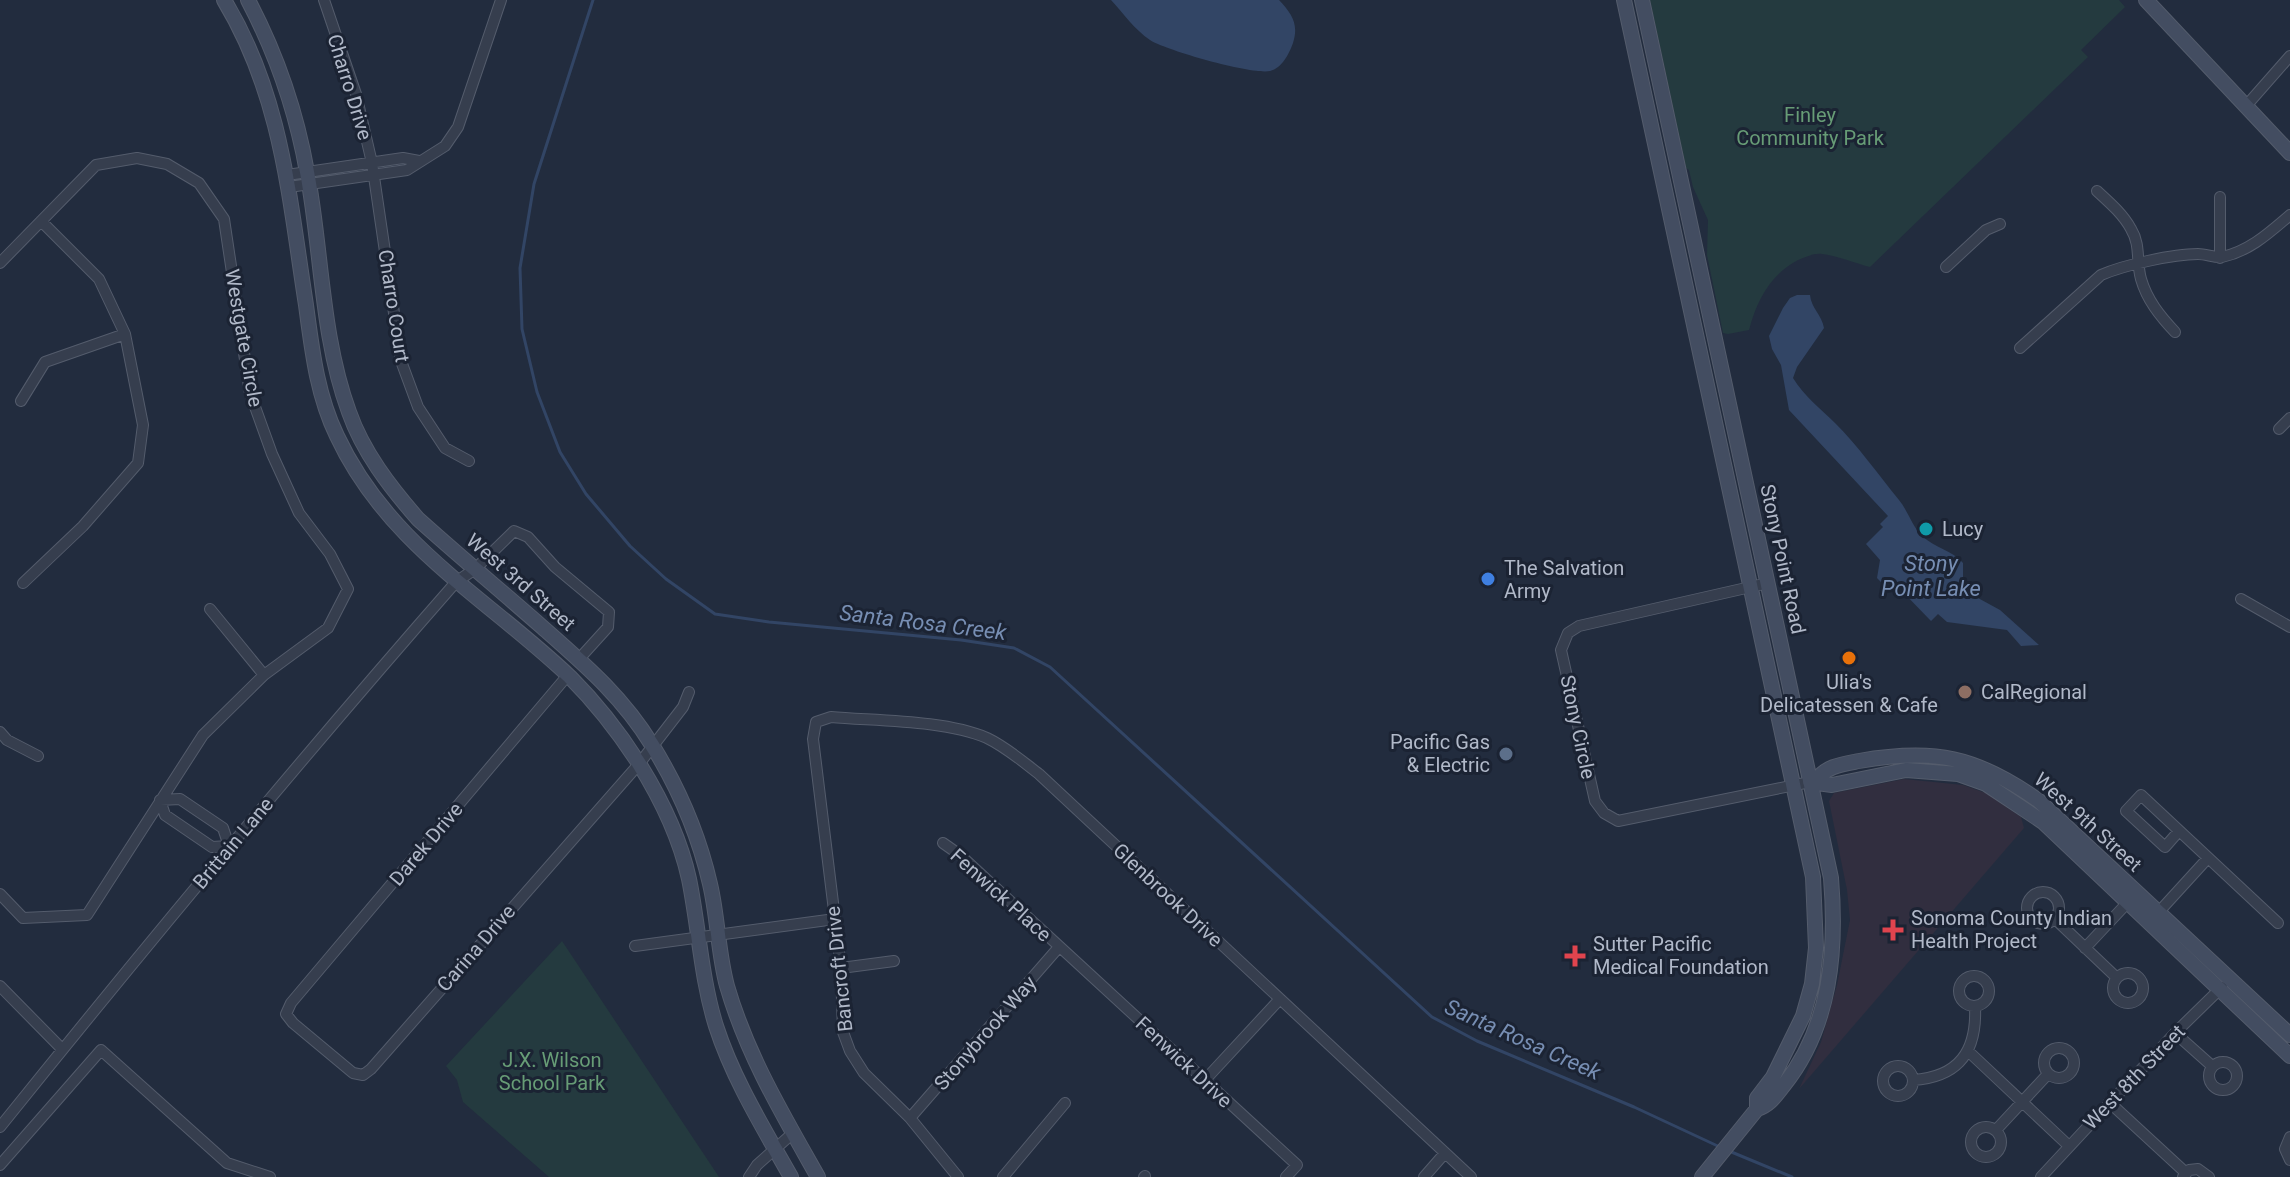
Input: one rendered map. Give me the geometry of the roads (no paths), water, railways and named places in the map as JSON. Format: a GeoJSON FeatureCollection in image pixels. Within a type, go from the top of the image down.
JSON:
{"type":"FeatureCollection","features":[{"type":"Feature","properties":{"kind":"main road","name":"West 3rd Street"},"geometry":{"type":"LineString","coordinates":[[224,0],[246,41],[277,124],[315,364],[326,411],[345,452],[394,524],[456,582],[568,675],[604,713],[639,764],[667,815],[683,859],[717,1028],[752,1106],[791,1177]]}},
{"type":"Feature","properties":{"kind":"main road","name":"West 3rd Street"},"geometry":{"type":"LineString","coordinates":[[248,0],[277,58],[298,126],[309,178],[332,347],[350,414],[371,457],[394,492],[418,519],[614,691],[653,746],[700,846],[711,887],[726,982],[742,1031],[764,1081],[818,1177]]}},
{"type":"Feature","properties":{"kind":"main road","name":"Stony Point Road"},"geometry":{"type":"LineString","coordinates":[[1624,0],[1813,877],[1816,948],[1812,984],[1803,1016],[1773,1077],[1757,1098],[1757,1109],[1706,1172]]}},
{"type":"Feature","properties":{"kind":"main road","name":"Stony Point Road"},"geometry":{"type":"LineString","coordinates":[[1642,0],[1813,782],[1831,878],[1834,919],[1830,976],[1817,1025],[1804,1055],[1767,1106],[1757,1109]]}},
{"type":"Feature","properties":{"kind":"main road"},"geometry":{"type":"LineString","coordinates":[[2146,0],[2290,153]]}},
{"type":"Feature","properties":{"kind":"main road","name":"West 9th Street"},"geometry":{"type":"LineString","coordinates":[[1813,782],[1830,767],[1898,755],[1927,754],[1981,767],[2018,786],[2039,801],[2132,898],[2224,985],[2290,1056]]}},
{"type":"Feature","properties":{"kind":"main road","name":"West 9th Street"},"geometry":{"type":"LineString","coordinates":[[2224,985],[2290,1035]]}},
{"type":"Feature","properties":{"kind":"street","name":"Charro Drive"},"geometry":{"type":"LineString","coordinates":[[324,0],[356,94],[373,168]]}},
{"type":"Feature","properties":{"kind":"street"},"geometry":{"type":"LineString","coordinates":[[288,181],[373,168],[407,170],[445,146],[458,127],[501,0]]}},
{"type":"Feature","properties":{"kind":"street"},"geometry":{"type":"LineString","coordinates":[[2246,106],[2290,56]]}},
{"type":"Feature","properties":{"kind":"street","name":"Westgate Circle"},"geometry":{"type":"LineString","coordinates":[[0,263],[96,165],[137,158],[167,164],[199,183],[224,219],[250,393],[272,454],[299,513],[330,554],[348,589],[328,628],[264,675],[203,735],[87,915],[23,918],[0,894]]}},
{"type":"Feature","properties":{"kind":"street","name":"Charro Court"},"geometry":{"type":"LineString","coordinates":[[373,168],[401,361],[418,407],[445,448],[469,461]]}},
{"type":"Feature","properties":{"kind":"street"},"geometry":{"type":"LineString","coordinates":[[2097,191],[2131,229],[2138,247],[2140,277],[2150,301],[2175,332]]}},
{"type":"Feature","properties":{"kind":"street"},"geometry":{"type":"LineString","coordinates":[[2220,197],[2220,258]]}},
{"type":"Feature","properties":{"kind":"street"},"geometry":{"type":"LineString","coordinates":[[2020,348],[2101,275],[2117,268],[2199,254],[2220,258],[2256,243],[2290,215]]}},
{"type":"Feature","properties":{"kind":"street"},"geometry":{"type":"LineString","coordinates":[[23,583],[83,526],[138,463],[143,425],[125,334],[99,279],[41,221]]}},
{"type":"Feature","properties":{"kind":"street"},"geometry":{"type":"LineString","coordinates":[[1946,267],[1986,230],[2000,224]]}},
{"type":"Feature","properties":{"kind":"street"},"geometry":{"type":"LineString","coordinates":[[21,401],[45,362],[125,334]]}},
{"type":"Feature","properties":{"kind":"street"},"geometry":{"type":"LineString","coordinates":[[2279,429],[2290,418]]}},
{"type":"Feature","properties":{"kind":"street","name":"Brittain Lane"},"geometry":{"type":"LineString","coordinates":[[0,1127],[229,846],[456,582],[475,569],[514,531],[528,537],[555,567],[609,612],[608,627],[579,659]]}},
{"type":"Feature","properties":{"kind":"street","name":"Stony Circle"},"geometry":{"type":"LineString","coordinates":[[1768,583],[1579,626],[1568,633],[1561,650],[1595,801],[1604,813],[1618,821],[1813,782]]}},
{"type":"Feature","properties":{"kind":"street"},"geometry":{"type":"LineString","coordinates":[[2241,599],[2290,627]]}},
{"type":"Feature","properties":{"kind":"street"},"geometry":{"type":"LineString","coordinates":[[210,609],[264,675]]}},
{"type":"Feature","properties":{"kind":"street","name":"Darek Drive"},"geometry":{"type":"LineString","coordinates":[[286,1014],[291,1003],[568,675]]}},
{"type":"Feature","properties":{"kind":"street","name":"Carina Drive"},"geometry":{"type":"LineString","coordinates":[[286,1014],[353,1073],[363,1075],[371,1069],[639,764],[683,707],[689,692]]}},
{"type":"Feature","properties":{"kind":"street","name":"Glenbrook Drive"},"geometry":{"type":"LineString","coordinates":[[816,722],[831,717],[941,727],[977,735],[1008,750],[1039,774],[1471,1177]]}},
{"type":"Feature","properties":{"kind":"street","name":"Bancroft Drive"},"geometry":{"type":"LineString","coordinates":[[816,722],[813,739],[841,968],[843,1032],[850,1051],[864,1073],[910,1118],[958,1177]]}},
{"type":"Feature","properties":{"kind":"street"},"geometry":{"type":"LineString","coordinates":[[0,732],[7,740],[38,756]]}},
{"type":"Feature","properties":{"kind":"street"},"geometry":{"type":"LineString","coordinates":[[2179,831],[2165,847],[2126,811],[2141,795],[2278,923]]}},
{"type":"Feature","properties":{"kind":"street"},"geometry":{"type":"LineString","coordinates":[[180,799],[223,828],[229,846],[212,847],[165,815],[160,800],[180,799]]}},
{"type":"Feature","properties":{"kind":"street","name":"Fenwick Place"},"geometry":{"type":"LineString","coordinates":[[943,843],[960,855],[1059,947]]}},
{"type":"Feature","properties":{"kind":"street"},"geometry":{"type":"LineString","coordinates":[[2154,917],[2208,858]]}},
{"type":"Feature","properties":{"kind":"street"},"geometry":{"type":"LineString","coordinates":[[2085,948],[2132,898]]}},
{"type":"Feature","properties":{"kind":"street"},"geometry":{"type":"LineString","coordinates":[[635,946],[835,919]]}},
{"type":"Feature","properties":{"kind":"street"},"geometry":{"type":"LineString","coordinates":[[2055,919],[2117,978]]}},
{"type":"Feature","properties":{"kind":"street","name":"Fenwick Drive"},"geometry":{"type":"LineString","coordinates":[[1059,947],[1297,1165],[1286,1177]]}},
{"type":"Feature","properties":{"kind":"street","name":"Stonybrook Way"},"geometry":{"type":"LineString","coordinates":[[910,1118],[1059,947]]}},
{"type":"Feature","properties":{"kind":"street"},"geometry":{"type":"LineString","coordinates":[[841,968],[894,961]]}},
{"type":"Feature","properties":{"kind":"street","name":"West 8th Street"},"geometry":{"type":"LineString","coordinates":[[2041,1177],[2109,1102],[2224,985]]}},
{"type":"Feature","properties":{"kind":"street"},"geometry":{"type":"LineString","coordinates":[[0,986],[62,1049]]}},
{"type":"Feature","properties":{"kind":"street"},"geometry":{"type":"LineString","coordinates":[[1204,1081],[1279,1000]]}},
{"type":"Feature","properties":{"kind":"street"},"geometry":{"type":"LineString","coordinates":[[1913,1080],[1930,1079],[1950,1069],[1968,1051],[1974,1038],[1975,1007]]}},
{"type":"Feature","properties":{"kind":"street"},"geometry":{"type":"LineString","coordinates":[[2175,1033],[2212,1066]]}},
{"type":"Feature","properties":{"kind":"street"},"geometry":{"type":"LineString","coordinates":[[0,1165],[101,1050],[227,1163],[270,1177]]}},
{"type":"Feature","properties":{"kind":"street"},"geometry":{"type":"LineString","coordinates":[[1968,1051],[2069,1146]]}},
{"type":"Feature","properties":{"kind":"street"},"geometry":{"type":"LineString","coordinates":[[1996,1130],[2048,1074]]}},
{"type":"Feature","properties":{"kind":"street"},"geometry":{"type":"LineString","coordinates":[[2109,1102],[2185,1175],[2198,1169],[2209,1177]]}},
{"type":"Feature","properties":{"kind":"street"},"geometry":{"type":"LineString","coordinates":[[1003,1177],[1065,1103]]}},
{"type":"Feature","properties":{"kind":"street"},"geometry":{"type":"LineString","coordinates":[[749,1177],[793,1133]]}},
{"type":"Feature","properties":{"kind":"street"},"geometry":{"type":"LineString","coordinates":[[2290,1137],[2285,1149],[2290,1160]]}},
{"type":"Feature","properties":{"kind":"street"},"geometry":{"type":"LineString","coordinates":[[1424,1177],[1445,1153]]}},
{"type":"Feature","properties":{"kind":"water"},"geometry":{"type":"Polygon","coordinates":[[[1111,0],[1279,0],[1293,20],[1295,36],[1287,56],[1270,71],[1228,66],[1150,40],[1111,0]]]}},
{"type":"Feature","properties":{"kind":"water","name":"Stony Point Lake"},"geometry":{"type":"Polygon","coordinates":[[[1810,295],[1824,328],[1797,367],[1793,378],[1797,384],[1860,451],[1902,504],[1922,536],[1963,563],[1963,581],[1967,592],[2000,610],[2039,645],[2021,646],[2007,630],[1947,622],[1938,614],[1931,621],[1900,589],[1886,587],[1877,578],[1880,560],[1866,544],[1883,527],[1880,524],[1888,516],[1789,410],[1781,365],[1769,336],[1783,308],[1790,298],[1810,295]]]}},
{"type":"Feature","properties":{"kind":"waterway","name":"Santa Rosa Creek"},"geometry":{"type":"LineString","coordinates":[[593,0],[534,184],[520,268],[522,329],[537,392],[560,452],[586,494],[630,546],[666,579],[715,614],[1014,648],[1050,667],[1432,1017],[1477,1041],[1722,1148]]}},
{"type":"Feature","properties":{"kind":"waterway","name":"Santa Rosa Creek"},"geometry":{"type":"LineString","coordinates":[[1729,1151],[1792,1177]]}},
{"type":"Feature","properties":{"kind":"place","name":"Lucy"},"geometry":{"type":"Point","coordinates":[1926,529]}},
{"type":"Feature","properties":{"kind":"place","name":"The Salvation Army"},"geometry":{"type":"Point","coordinates":[1488,579]}},
{"type":"Feature","properties":{"kind":"place","name":"Ulia's Delicatessen & Cafe"},"geometry":{"type":"Point","coordinates":[1849,658]}},
{"type":"Feature","properties":{"kind":"place","name":"CalRegional"},"geometry":{"type":"Point","coordinates":[1965,692]}},
{"type":"Feature","properties":{"kind":"place","name":"Pacific Gas & Electric"},"geometry":{"type":"Point","coordinates":[1506,754]}},
{"type":"Feature","properties":{"kind":"place","name":"Sonoma County Indian Health Project"},"geometry":{"type":"Point","coordinates":[1893,930]}},
{"type":"Feature","properties":{"kind":"place","name":"Sutter Pacific Medical Foundation"},"geometry":{"type":"Point","coordinates":[1575,956]}},
{"type":"Feature","properties":{"kind":"park label","name":"Finley Community Park"},"geometry":{"type":"Point","coordinates":[1810,126]}},
{"type":"Feature","properties":{"kind":"park label","name":"J.X. Wilson School Park"},"geometry":{"type":"Point","coordinates":[552,1072]}}]}
